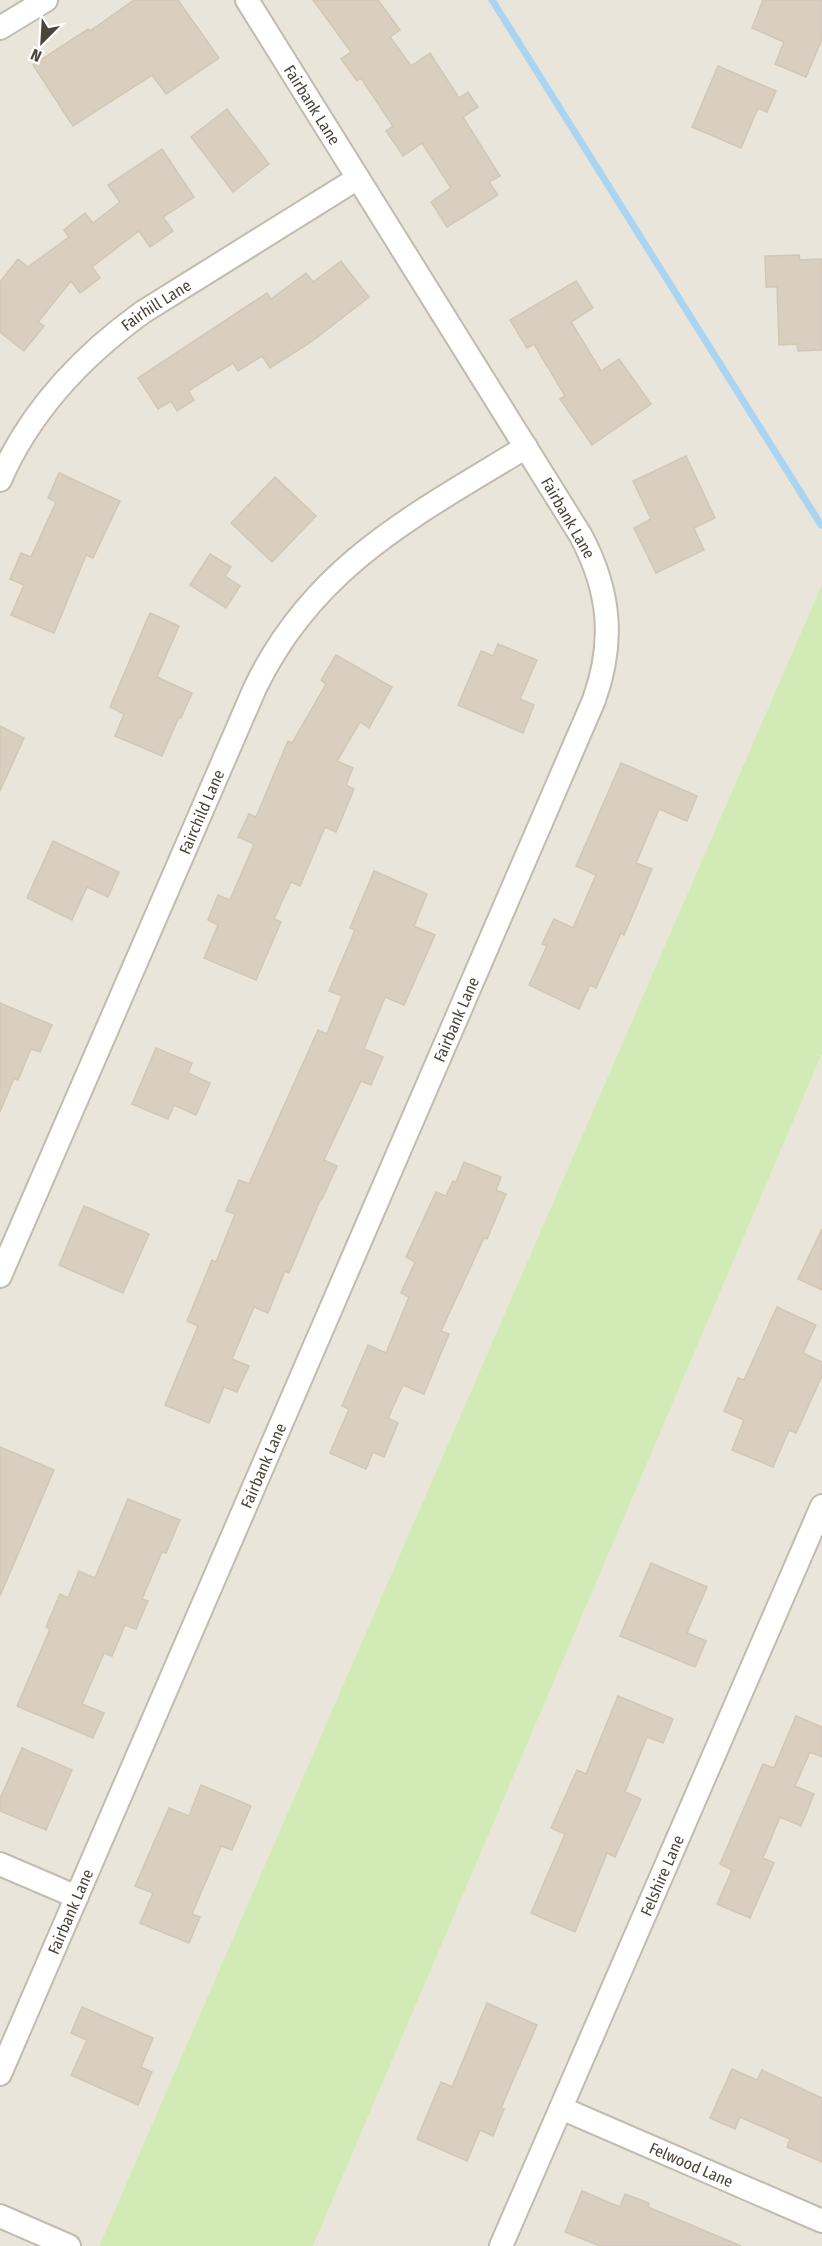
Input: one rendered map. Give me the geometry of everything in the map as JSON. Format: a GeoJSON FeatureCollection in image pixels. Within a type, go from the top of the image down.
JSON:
{"type":"FeatureCollection","features":[{"type":"Feature","properties":{"kind":"street"},"geometry":{"type":"LineString","coordinates":[[0,28],[46,0]]}},
{"type":"Feature","properties":{"kind":"street","name":"Fairbank Lane"},"geometry":{"type":"LineString","coordinates":[[0,2074],[599,685],[606,652],[607,617],[602,585],[581,536],[247,0]]}},
{"type":"Feature","properties":{"kind":"street","name":"Fairhill Lane"},"geometry":{"type":"LineString","coordinates":[[0,480],[24,435],[47,401],[78,366],[118,330],[143,312],[358,178]]}},
{"type":"Feature","properties":{"kind":"street","name":"Fairchild Lane"},"geometry":{"type":"LineString","coordinates":[[0,1276],[255,688],[274,651],[320,593],[377,540],[526,447]]}},
{"type":"Feature","properties":{"kind":"street","name":"Felshire Lane"},"geometry":{"type":"LineString","coordinates":[[501,2246],[822,1506]]}},
{"type":"Feature","properties":{"kind":"street"},"geometry":{"type":"LineString","coordinates":[[0,1864],[76,1897]]}},
{"type":"Feature","properties":{"kind":"street","name":"Felwood Lane"},"geometry":{"type":"LineString","coordinates":[[561,2108],[822,2222]]}},
{"type":"Feature","properties":{"kind":"street"},"geometry":{"type":"LineString","coordinates":[[0,2216],[69,2246]]}},
{"type":"Feature","properties":{"kind":"shaded area"},"geometry":{"type":"Polygon","coordinates":[[[0,0],[822,0],[822,584],[99,2246],[0,2246],[0,0]]]}},
{"type":"Feature","properties":{"kind":"shaded area"},"geometry":{"type":"Polygon","coordinates":[[[822,1054],[822,2246],[313,2246],[822,1054]]]}},
{"type":"Feature","properties":{"kind":"green space"},"geometry":{"type":"Polygon","coordinates":[[[822,584],[822,1054],[313,2246],[99,2246],[822,584]]]}},
{"type":"Feature","properties":{"kind":"building"},"geometry":{"type":"Polygon","coordinates":[[[134,0],[178,0],[219,58],[166,94],[152,75],[73,126],[33,65],[88,29],[90,31],[134,0]]]}},
{"type":"Feature","properties":{"kind":"building"},"geometry":{"type":"Polygon","coordinates":[[[313,0],[378,0],[400,30],[390,37],[411,66],[430,53],[459,98],[468,92],[478,107],[463,117],[500,176],[489,182],[498,195],[447,227],[431,202],[451,188],[422,143],[403,156],[386,131],[393,126],[361,78],[357,81],[341,59],[351,52],[313,0]]]}},
{"type":"Feature","properties":{"kind":"building"},"geometry":{"type":"Polygon","coordinates":[[[763,0],[822,0],[822,39],[806,77],[775,64],[784,42],[752,28],[763,0]]]}},
{"type":"Feature","properties":{"kind":"building"},"geometry":{"type":"Polygon","coordinates":[[[718,66],[776,91],[767,112],[758,108],[741,148],[692,127],[718,66]]]}},
{"type":"Feature","properties":{"kind":"building"},"geometry":{"type":"Polygon","coordinates":[[[227,109],[269,164],[233,192],[191,137],[227,109]]]}},
{"type":"Feature","properties":{"kind":"building"},"geometry":{"type":"Polygon","coordinates":[[[162,149],[194,197],[163,217],[173,231],[150,247],[139,231],[92,267],[100,278],[80,293],[71,281],[38,322],[44,326],[24,351],[0,332],[0,282],[18,259],[28,267],[69,237],[64,230],[85,213],[93,223],[120,202],[108,185],[162,149]]]}},
{"type":"Feature","properties":{"kind":"building"},"geometry":{"type":"Polygon","coordinates":[[[799,255],[800,260],[822,259],[822,350],[798,351],[797,344],[779,345],[777,287],[766,287],[765,256],[799,255]]]}},
{"type":"Feature","properties":{"kind":"building"},"geometry":{"type":"Polygon","coordinates":[[[341,261],[369,297],[311,342],[270,368],[262,356],[238,371],[233,363],[188,391],[194,400],[177,411],[171,401],[158,409],[138,378],[267,293],[271,299],[306,273],[313,282],[341,261]]]}},
{"type":"Feature","properties":{"kind":"building"},"geometry":{"type":"Polygon","coordinates":[[[576,281],[593,308],[571,322],[601,371],[619,359],[651,404],[592,445],[560,399],[565,396],[534,344],[527,348],[510,320],[576,281]]]}},
{"type":"Feature","properties":{"kind":"building"},"geometry":{"type":"Polygon","coordinates":[[[686,456],[715,518],[694,528],[704,550],[656,573],[634,528],[651,519],[633,481],[686,456]]]}},
{"type":"Feature","properties":{"kind":"building"},"geometry":{"type":"Polygon","coordinates":[[[59,473],[120,501],[93,558],[86,555],[54,633],[11,615],[24,585],[10,579],[21,553],[31,557],[56,502],[48,498],[59,473]]]}},
{"type":"Feature","properties":{"kind":"building"},"geometry":{"type":"Polygon","coordinates":[[[275,477],[316,516],[272,562],[231,523],[275,477]]]}},
{"type":"Feature","properties":{"kind":"building"},"geometry":{"type":"Polygon","coordinates":[[[210,554],[231,567],[225,576],[240,586],[226,608],[190,585],[210,554]]]}},
{"type":"Feature","properties":{"kind":"building"},"geometry":{"type":"Polygon","coordinates":[[[150,613],[179,626],[157,677],[192,693],[162,756],[115,736],[124,714],[110,707],[150,613]]]}},
{"type":"Feature","properties":{"kind":"building"},"geometry":{"type":"Polygon","coordinates":[[[498,644],[537,660],[520,699],[534,705],[523,733],[458,705],[481,651],[493,656],[498,644]]]}},
{"type":"Feature","properties":{"kind":"building"},"geometry":{"type":"Polygon","coordinates":[[[336,655],[392,687],[369,728],[360,722],[337,761],[353,768],[346,785],[354,789],[336,832],[325,827],[300,886],[291,882],[274,919],[281,922],[256,980],[204,958],[218,925],[208,920],[218,895],[230,900],[254,844],[238,837],[249,814],[256,817],[288,741],[292,743],[326,684],[321,680],[336,655]]]}},
{"type":"Feature","properties":{"kind":"building"},"geometry":{"type":"Polygon","coordinates":[[[0,726],[24,738],[0,791],[0,726]]]}},
{"type":"Feature","properties":{"kind":"building"},"geometry":{"type":"Polygon","coordinates":[[[621,763],[697,796],[687,821],[659,809],[636,863],[652,869],[624,935],[621,933],[596,988],[590,985],[579,1009],[529,985],[547,946],[542,944],[554,919],[573,928],[596,875],[576,866],[621,763]]]}},
{"type":"Feature","properties":{"kind":"building"},"geometry":{"type":"Polygon","coordinates":[[[53,841],[119,872],[108,897],[87,887],[72,920],[27,898],[53,841]]]}},
{"type":"Feature","properties":{"kind":"building"},"geometry":{"type":"Polygon","coordinates":[[[374,871],[427,894],[414,926],[435,935],[404,1005],[385,997],[364,1049],[383,1057],[371,1085],[361,1081],[324,1160],[337,1166],[289,1273],[285,1271],[268,1313],[254,1307],[232,1359],[249,1366],[237,1392],[224,1387],[209,1423],[165,1405],[198,1326],[187,1321],[212,1260],[216,1262],[235,1214],[226,1211],[239,1180],[249,1184],[318,1030],[327,1034],[342,996],[329,991],[355,930],[350,928],[374,871]]]}},
{"type":"Feature","properties":{"kind":"building"},"geometry":{"type":"Polygon","coordinates":[[[0,1003],[52,1025],[40,1052],[31,1049],[18,1080],[14,1078],[0,1112],[0,1003]]]}},
{"type":"Feature","properties":{"kind":"building"},"geometry":{"type":"Polygon","coordinates":[[[156,1048],[192,1063],[188,1073],[210,1083],[196,1115],[174,1105],[168,1119],[132,1104],[156,1048]]]}},
{"type":"Feature","properties":{"kind":"building"},"geometry":{"type":"Polygon","coordinates":[[[464,1162],[501,1177],[496,1190],[506,1194],[487,1239],[484,1238],[441,1331],[449,1334],[424,1394],[403,1385],[388,1418],[398,1423],[384,1457],[373,1452],[366,1469],[330,1453],[349,1409],[342,1406],[368,1345],[386,1353],[409,1297],[401,1293],[415,1262],[406,1257],[436,1192],[446,1196],[453,1181],[456,1182],[464,1162]]]}},
{"type":"Feature","properties":{"kind":"building"},"geometry":{"type":"Polygon","coordinates":[[[84,1206],[149,1234],[123,1293],[59,1265],[84,1206]]]}},
{"type":"Feature","properties":{"kind":"building"},"geometry":{"type":"Polygon","coordinates":[[[822,1229],[822,1290],[798,1279],[822,1229]]]}},
{"type":"Feature","properties":{"kind":"building"},"geometry":{"type":"Polygon","coordinates":[[[777,1307],[816,1325],[803,1353],[822,1362],[822,1376],[796,1433],[789,1430],[773,1467],[732,1450],[744,1420],[724,1411],[738,1378],[744,1380],[777,1307]]]}},
{"type":"Feature","properties":{"kind":"building"},"geometry":{"type":"Polygon","coordinates":[[[0,1447],[54,1470],[0,1596],[0,1447]]]}},
{"type":"Feature","properties":{"kind":"building"},"geometry":{"type":"Polygon","coordinates":[[[128,1499],[180,1520],[166,1553],[162,1552],[142,1599],[148,1601],[136,1629],[125,1625],[112,1656],[104,1653],[82,1704],[104,1713],[93,1738],[17,1706],[50,1629],[46,1627],[60,1594],[68,1598],[79,1571],[95,1578],[128,1499]]]}},
{"type":"Feature","properties":{"kind":"building"},"geometry":{"type":"Polygon","coordinates":[[[651,1563],[707,1587],[687,1633],[706,1641],[695,1667],[620,1636],[651,1563]]]}},
{"type":"Feature","properties":{"kind":"building"},"geometry":{"type":"Polygon","coordinates":[[[618,1696],[673,1719],[663,1743],[647,1737],[625,1792],[641,1799],[615,1857],[607,1853],[575,1932],[531,1913],[565,1834],[551,1828],[577,1770],[586,1774],[618,1696]]]}},
{"type":"Feature","properties":{"kind":"building"},"geometry":{"type":"Polygon","coordinates":[[[796,1716],[822,1727],[822,1757],[810,1752],[795,1786],[814,1794],[801,1826],[780,1817],[763,1858],[774,1863],[750,1918],[717,1904],[732,1870],[720,1864],[763,1764],[774,1768],[796,1716]]]}},
{"type":"Feature","properties":{"kind":"building"},"geometry":{"type":"Polygon","coordinates":[[[22,1748],[72,1770],[46,1830],[0,1811],[0,1799],[22,1748]]]}},
{"type":"Feature","properties":{"kind":"building"},"geometry":{"type":"Polygon","coordinates":[[[201,1785],[251,1806],[232,1850],[221,1846],[192,1914],[200,1917],[189,1943],[140,1923],[153,1893],[135,1886],[169,1808],[189,1816],[201,1785]]]}},
{"type":"Feature","properties":{"kind":"building"},"geometry":{"type":"Polygon","coordinates":[[[487,2003],[537,2025],[501,2108],[504,2109],[493,2136],[480,2130],[467,2161],[417,2139],[441,2082],[452,2087],[487,2003]]]}},
{"type":"Feature","properties":{"kind":"building"},"geometry":{"type":"Polygon","coordinates":[[[82,2007],[153,2038],[141,2067],[152,2072],[138,2105],[71,2075],[87,2040],[71,2033],[82,2007]]]}},
{"type":"Feature","properties":{"kind":"building"},"geometry":{"type":"Polygon","coordinates":[[[732,2069],[757,2080],[762,2070],[822,2098],[822,2162],[787,2147],[790,2139],[740,2117],[735,2129],[710,2118],[732,2069]]]}},
{"type":"Feature","properties":{"kind":"building"},"geometry":{"type":"Polygon","coordinates":[[[582,2191],[620,2207],[625,2194],[649,2203],[648,2207],[741,2246],[600,2246],[565,2232],[582,2191]]]}},
{"type":"Feature","properties":{"kind":"waterway"},"geometry":{"type":"LineString","coordinates":[[492,0],[821,525]]}}]}
